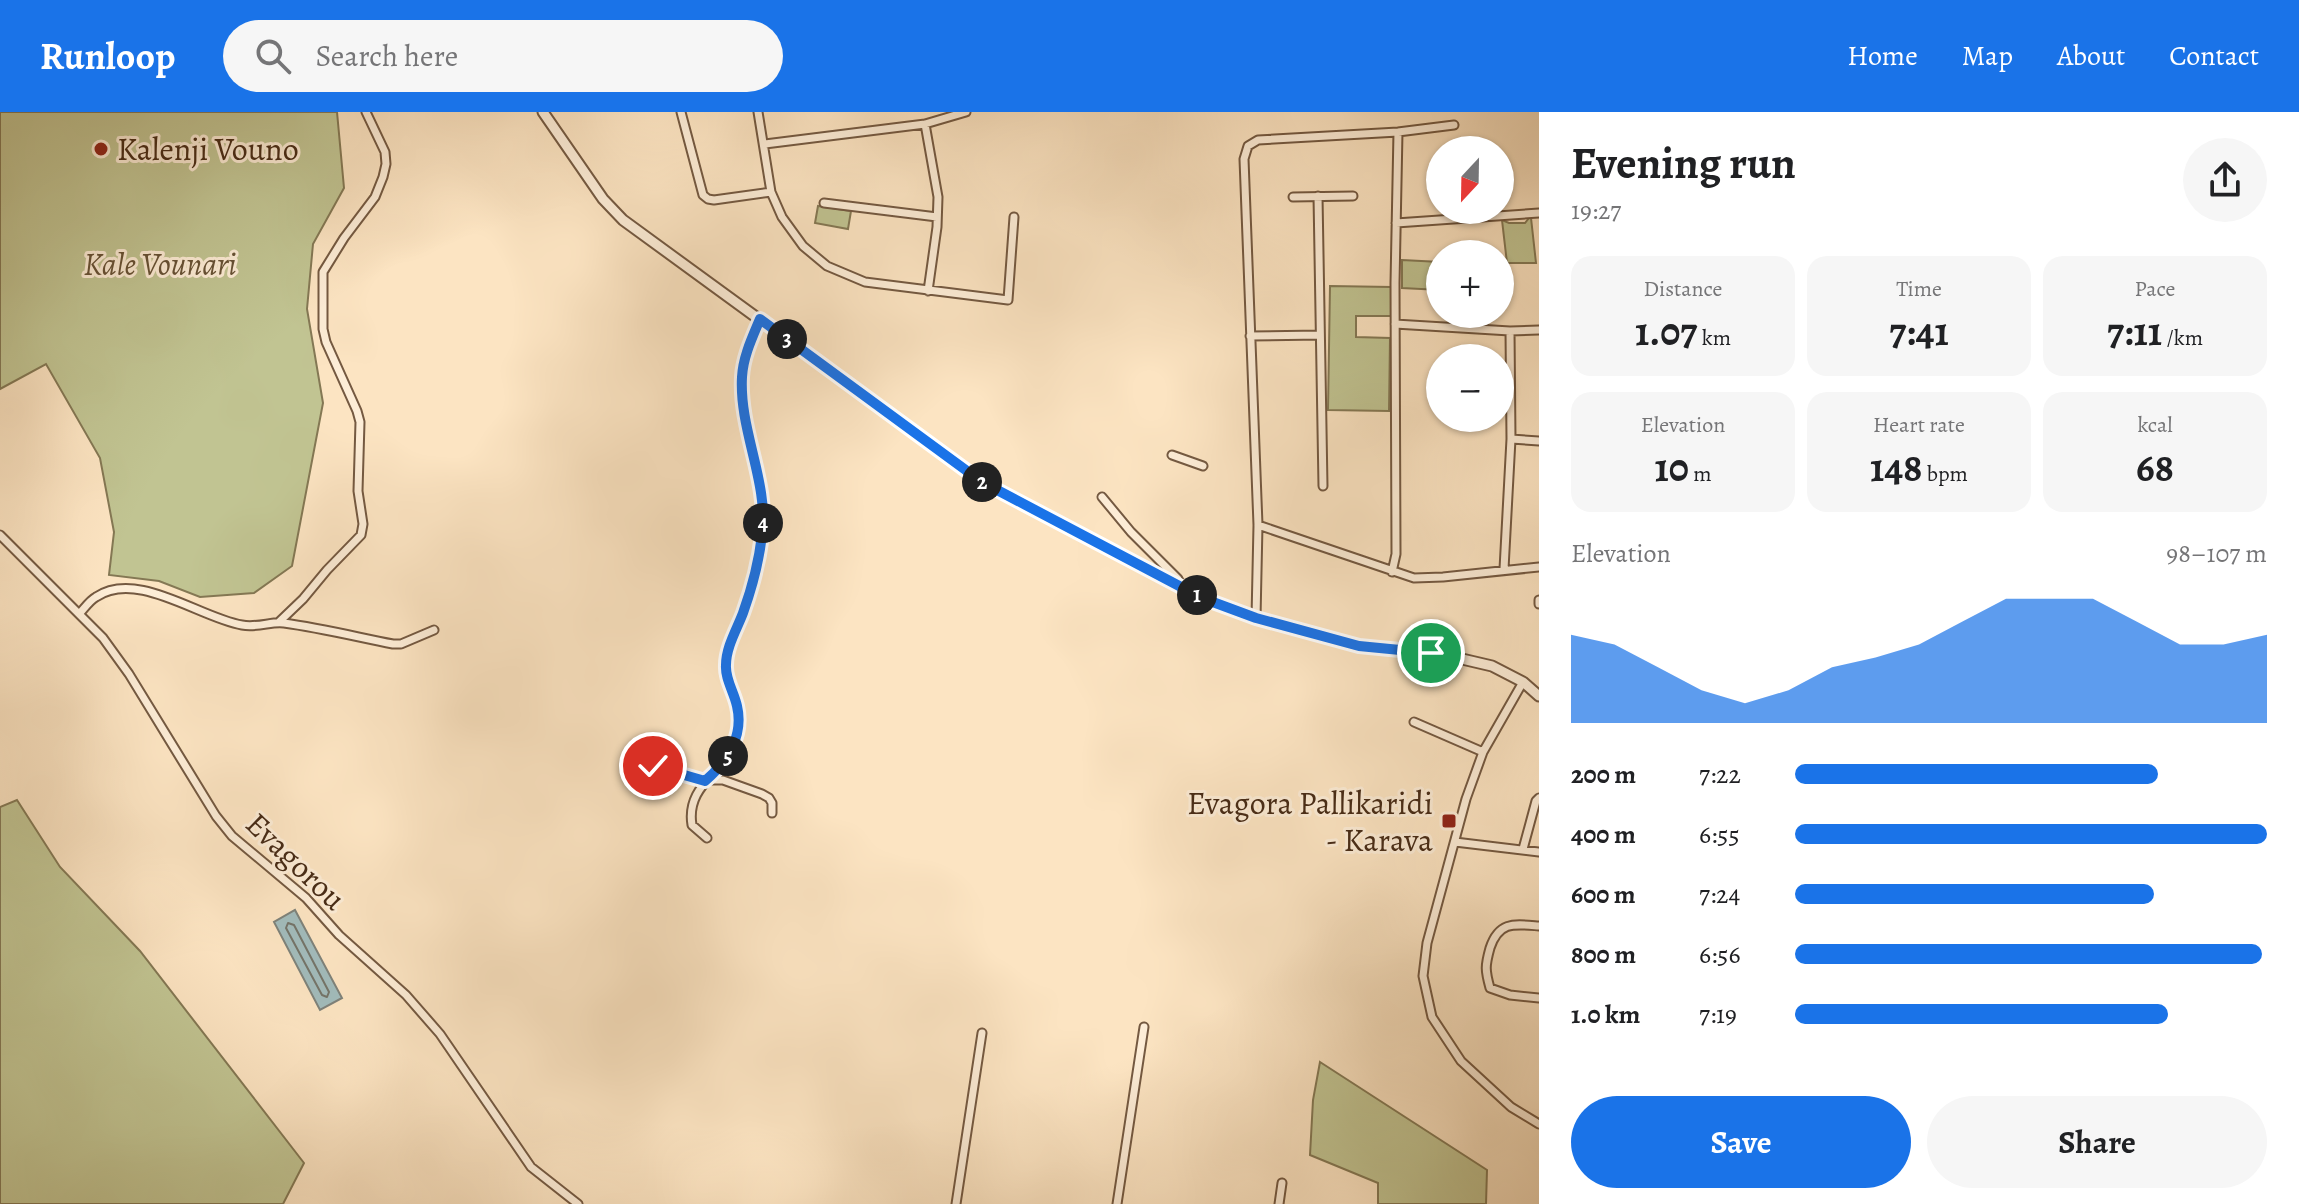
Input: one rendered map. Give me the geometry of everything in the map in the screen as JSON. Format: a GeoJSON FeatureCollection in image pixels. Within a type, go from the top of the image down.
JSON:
{"type":"FeatureCollection","features":[{"type":"Feature","properties":{"kind":"street"},"geometry":{"type":"LineString","coordinates":[[279,622],[359,539],[363,530],[358,491],[360,422],[326,342],[323,329],[323,272],[375,197],[383,177],[385,152],[366,112]]}},
{"type":"Feature","properties":{"kind":"street"},"geometry":{"type":"LineString","coordinates":[[543,112],[603,199],[623,220],[982,482],[1202,598],[1256,618],[1359,646],[1445,655],[1492,666],[1523,682],[1539,696]]}},
{"type":"Feature","properties":{"kind":"street"},"geometry":{"type":"LineString","coordinates":[[681,112],[703,195],[714,200],[771,192]]}},
{"type":"Feature","properties":{"kind":"street"},"geometry":{"type":"LineString","coordinates":[[758,112],[771,192],[782,217],[803,246],[827,266],[865,282],[1008,300],[1014,217]]}},
{"type":"Feature","properties":{"kind":"street"},"geometry":{"type":"LineString","coordinates":[[765,144],[925,124],[966,112]]}},
{"type":"Feature","properties":{"kind":"street"},"geometry":{"type":"LineString","coordinates":[[925,124],[938,197],[928,291]]}},
{"type":"Feature","properties":{"kind":"street"},"geometry":{"type":"LineString","coordinates":[[1256,618],[1258,525],[1244,159],[1248,146],[1258,140],[1398,132],[1454,125]]}},
{"type":"Feature","properties":{"kind":"street"},"geometry":{"type":"LineString","coordinates":[[1392,572],[1396,554],[1398,132]]}},
{"type":"Feature","properties":{"kind":"street"},"geometry":{"type":"LineString","coordinates":[[1318,196],[1323,486]]}},
{"type":"Feature","properties":{"kind":"street"},"geometry":{"type":"LineString","coordinates":[[1293,197],[1353,196]]}},
{"type":"Feature","properties":{"kind":"street"},"geometry":{"type":"LineString","coordinates":[[824,203],[937,217]]}},
{"type":"Feature","properties":{"kind":"street"},"geometry":{"type":"LineString","coordinates":[[1396,223],[1539,213]]}},
{"type":"Feature","properties":{"kind":"street"},"geometry":{"type":"LineString","coordinates":[[707,838],[692,825],[691,818],[698,789],[723,763],[737,735],[737,708],[725,663],[753,583],[763,535],[763,501],[743,407],[742,379],[746,355],[760,319]]}},
{"type":"Feature","properties":{"kind":"street"},"geometry":{"type":"LineString","coordinates":[[1395,324],[1539,330]]}},
{"type":"Feature","properties":{"kind":"street"},"geometry":{"type":"LineString","coordinates":[[1504,569],[1511,439],[1510,331]]}},
{"type":"Feature","properties":{"kind":"street"},"geometry":{"type":"LineString","coordinates":[[1250,336],[1320,335]]}},
{"type":"Feature","properties":{"kind":"street"},"geometry":{"type":"LineString","coordinates":[[1511,439],[1539,441]]}},
{"type":"Feature","properties":{"kind":"street"},"geometry":{"type":"LineString","coordinates":[[1172,455],[1203,466]]}},
{"type":"Feature","properties":{"kind":"street"},"geometry":{"type":"LineString","coordinates":[[1102,497],[1182,587]]}},
{"type":"Feature","properties":{"kind":"street"},"geometry":{"type":"LineString","coordinates":[[1258,525],[1414,578],[1539,567]]}},
{"type":"Feature","properties":{"kind":"street","name":"Evagorou"},"geometry":{"type":"LineString","coordinates":[[0,535],[103,638],[129,674],[216,816],[232,836],[306,898],[339,935],[406,995],[440,1034],[531,1167],[578,1204]]}},
{"type":"Feature","properties":{"kind":"street"},"geometry":{"type":"LineString","coordinates":[[79,614],[99,595],[132,589],[170,597],[230,623],[260,626],[279,622],[393,644],[401,644],[434,630]]}},
{"type":"Feature","properties":{"kind":"street"},"geometry":{"type":"LineString","coordinates":[[1523,682],[1483,752],[1466,799],[1427,943],[1423,976],[1432,1017],[1461,1061],[1511,1107],[1539,1124]]}},
{"type":"Feature","properties":{"kind":"street"},"geometry":{"type":"LineString","coordinates":[[1414,722],[1483,752]]}},
{"type":"Feature","properties":{"kind":"street"},"geometry":{"type":"LineString","coordinates":[[644,756],[653,766],[705,781],[723,780],[762,794],[772,803],[772,813]]}},
{"type":"Feature","properties":{"kind":"street"},"geometry":{"type":"LineString","coordinates":[[1523,849],[1539,798]]}},
{"type":"Feature","properties":{"kind":"street"},"geometry":{"type":"LineString","coordinates":[[1455,842],[1539,852]]}},
{"type":"Feature","properties":{"kind":"street"},"geometry":{"type":"LineString","coordinates":[[1539,926],[1519,924],[1504,928],[1495,935],[1485,967],[1490,988],[1510,995],[1539,998]]}},
{"type":"Feature","properties":{"kind":"street"},"geometry":{"type":"LineString","coordinates":[[1117,1204],[1144,1027]]}},
{"type":"Feature","properties":{"kind":"street"},"geometry":{"type":"LineString","coordinates":[[956,1204],[982,1033]]}},
{"type":"Feature","properties":{"kind":"street"},"geometry":{"type":"LineString","coordinates":[[1279,1204],[1282,1183]]}},
{"type":"Feature","properties":{"kind":"green space","name":"Kale Vounari"},"geometry":{"type":"Polygon","coordinates":[[[0,112],[337,112],[344,188],[313,244],[307,309],[323,403],[292,566],[254,593],[200,597],[159,581],[109,575],[114,532],[100,458],[46,364],[0,389],[0,112]]]}},
{"type":"Feature","properties":{"kind":"green space"},"geometry":{"type":"Polygon","coordinates":[[[818,206],[851,211],[848,229],[815,223],[818,206]]]}},
{"type":"Feature","properties":{"kind":"green space"},"geometry":{"type":"Polygon","coordinates":[[[1531,218],[1536,263],[1514,263],[1514,240],[1504,240],[1502,224],[1525,223],[1531,218]]]}},
{"type":"Feature","properties":{"kind":"green space"},"geometry":{"type":"Polygon","coordinates":[[[1402,260],[1426,261],[1426,289],[1402,288],[1402,260]]]}},
{"type":"Feature","properties":{"kind":"green space"},"geometry":{"type":"Polygon","coordinates":[[[1330,286],[1391,287],[1391,316],[1356,316],[1356,337],[1390,338],[1389,411],[1328,410],[1330,286]]]}},
{"type":"Feature","properties":{"kind":"green space"},"geometry":{"type":"Polygon","coordinates":[[[17,800],[60,867],[140,951],[304,1163],[283,1204],[0,1204],[0,807],[17,800]]]}},
{"type":"Feature","properties":{"kind":"green space"},"geometry":{"type":"Polygon","coordinates":[[[1320,1062],[1487,1170],[1486,1204],[1378,1204],[1378,1183],[1310,1155],[1313,1100],[1320,1062]]]}},
{"type":"Feature","properties":{"kind":"water"},"geometry":{"type":"Polygon","coordinates":[[[295,910],[342,998],[320,1010],[274,922],[295,910]]]}},
{"type":"Feature","properties":{"kind":"place","name":"Kalenji Vouno"},"geometry":{"type":"Point","coordinates":[101,149]}},
{"type":"Feature","properties":{"kind":"place","name":"Evagora Pallikaridi - Karava"},"geometry":{"type":"Point","coordinates":[1449,821]}},
{"type":"Feature","properties":{"kind":"route"},"geometry":{"type":"LineString","coordinates":[[653,766],[705,781],[723,763],[737,735],[737,708],[725,663],[753,583],[763,535],[763,501],[743,407],[742,379],[746,355],[760,319],[982,482],[1202,598],[1256,618],[1359,646],[1431,653]]}}]}
